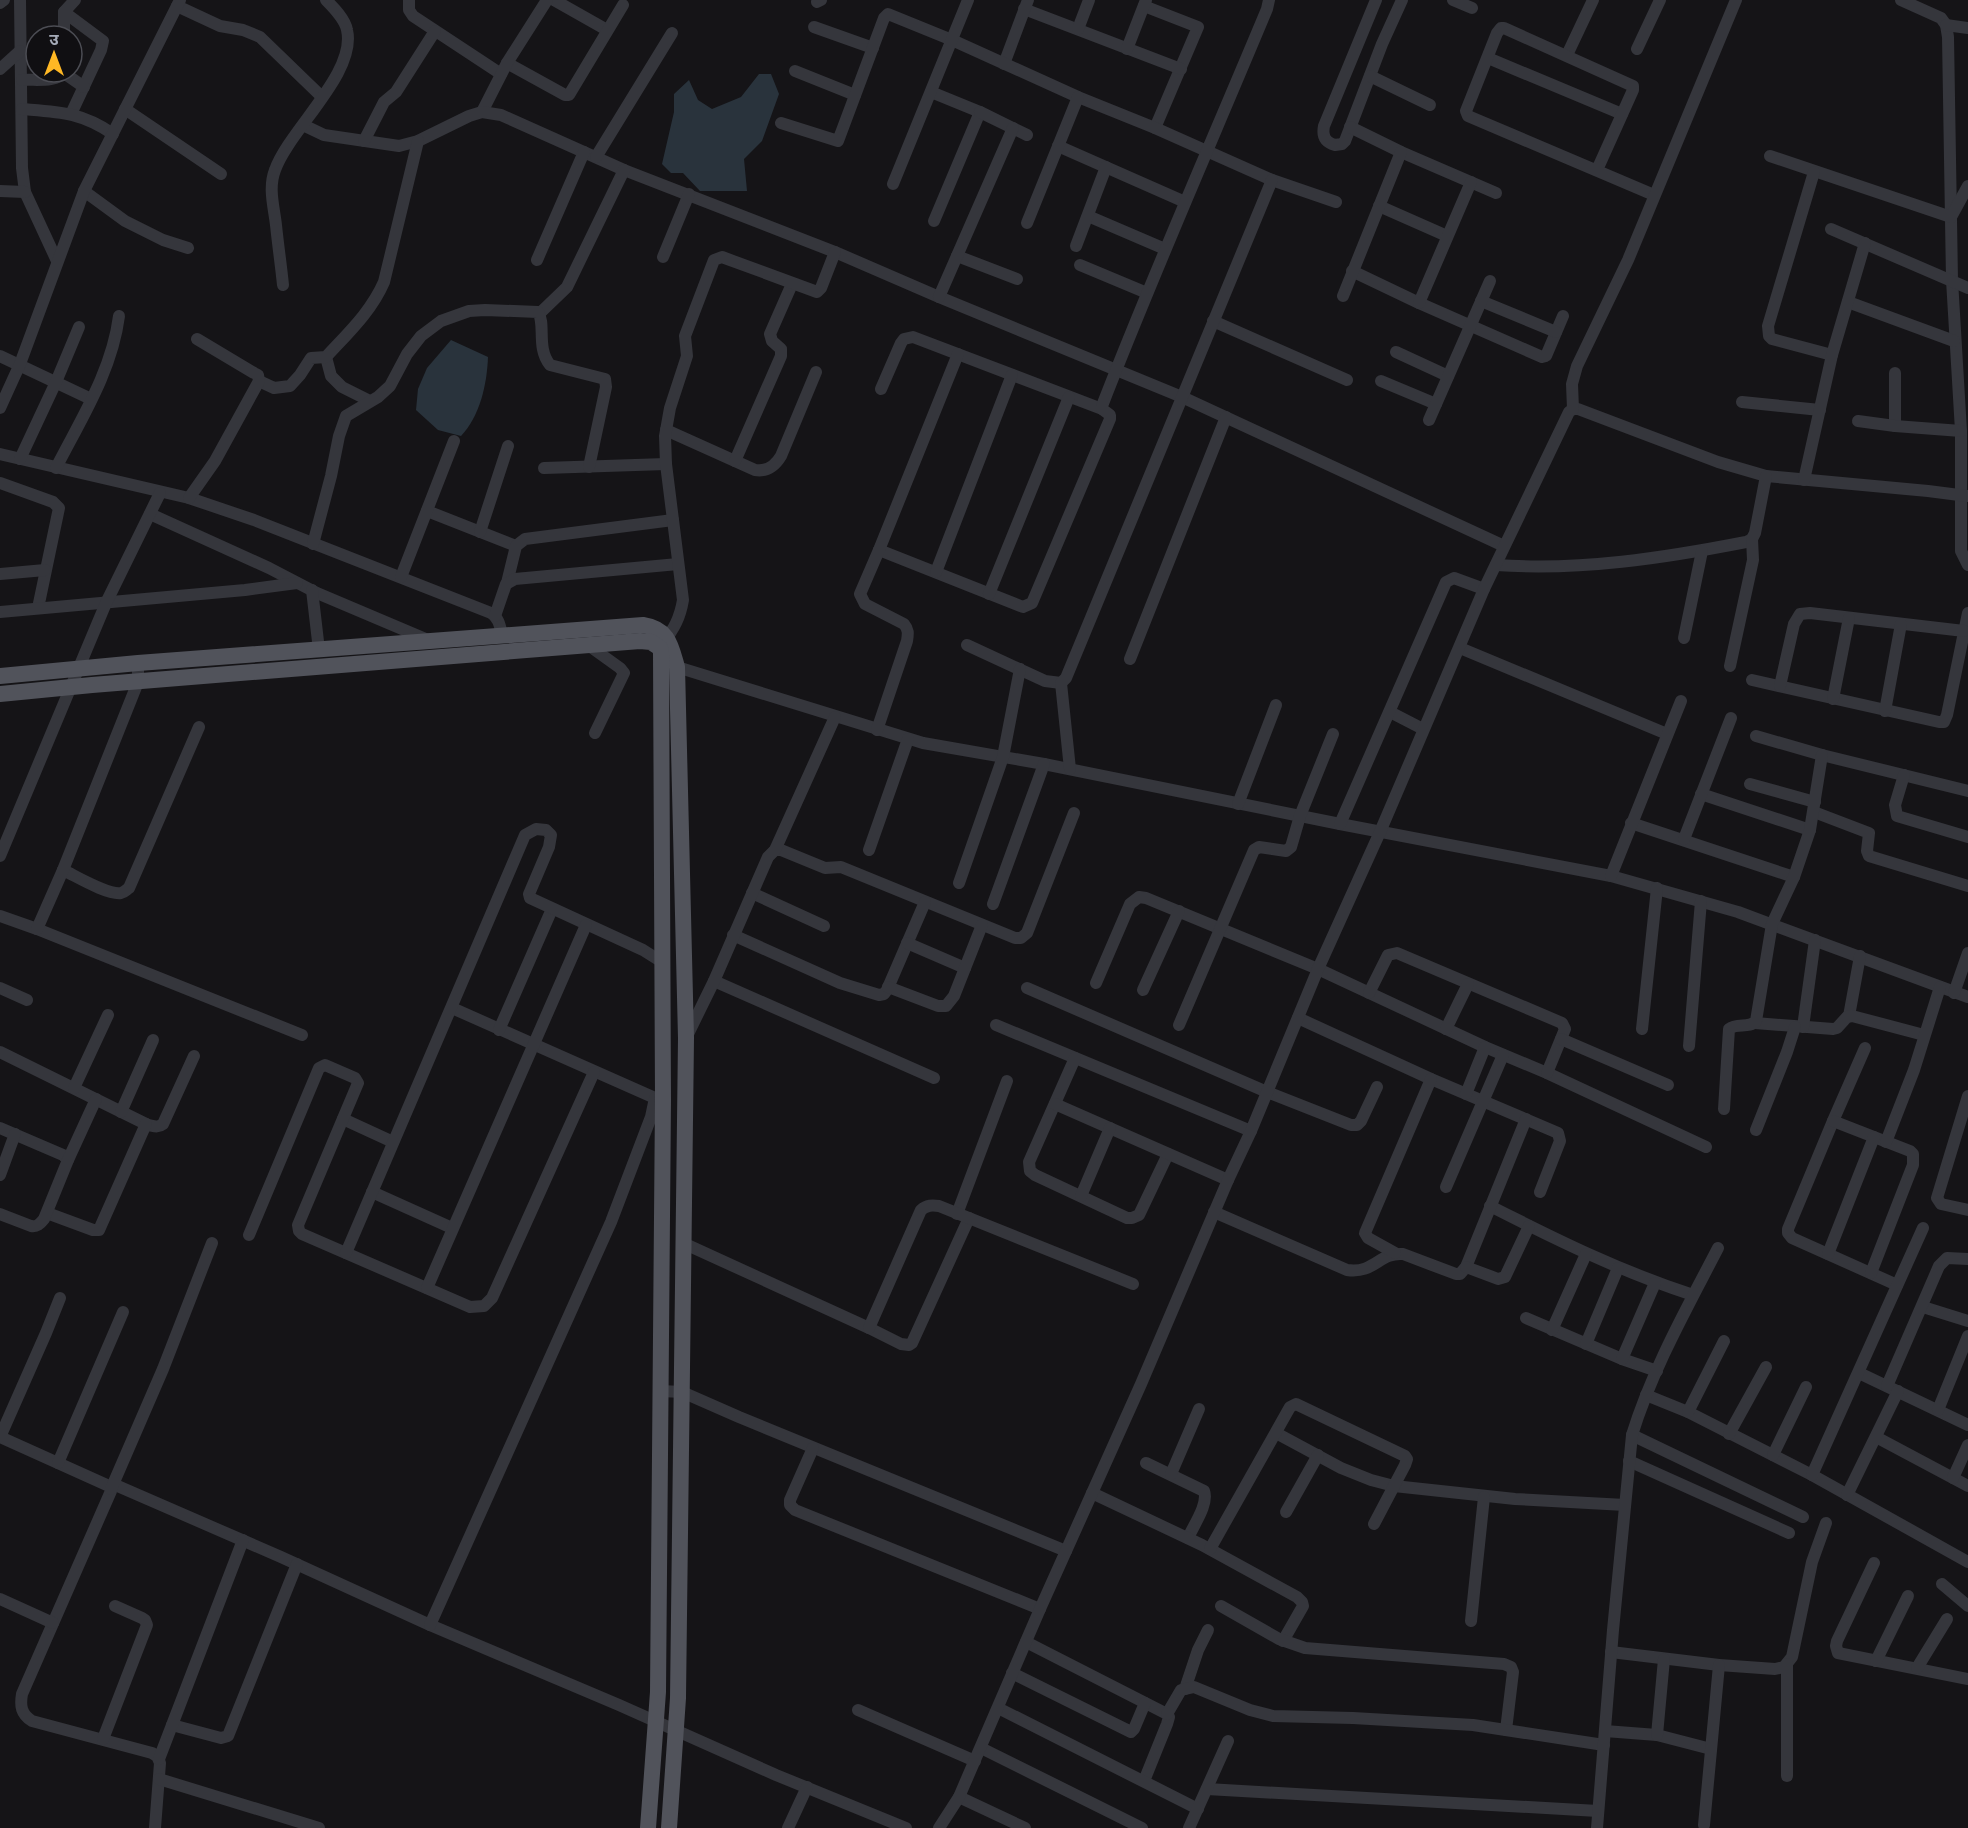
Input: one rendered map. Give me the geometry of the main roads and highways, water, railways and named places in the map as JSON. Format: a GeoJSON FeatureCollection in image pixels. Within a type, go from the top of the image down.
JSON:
{"type":"FeatureCollection","features":[{"type":"Feature","properties":{"kind":"main road"},"geometry":{"type":"LineString","coordinates":[[0,694],[138,682],[413,651],[433,642],[502,635],[643,625],[657,629],[664,643],[661,653],[663,1071],[659,1099],[661,1391],[657,1722],[648,1828]]}},
{"type":"Feature","properties":{"kind":"main road"},"geometry":{"type":"LineString","coordinates":[[0,676],[78,667],[318,650],[413,651],[640,641],[670,642],[677,667],[686,1038],[676,1730],[669,1828]]}},
{"type":"Feature","properties":{"kind":"main road"},"geometry":{"type":"LineString","coordinates":[[663,1071],[685,1071]]}}]}
